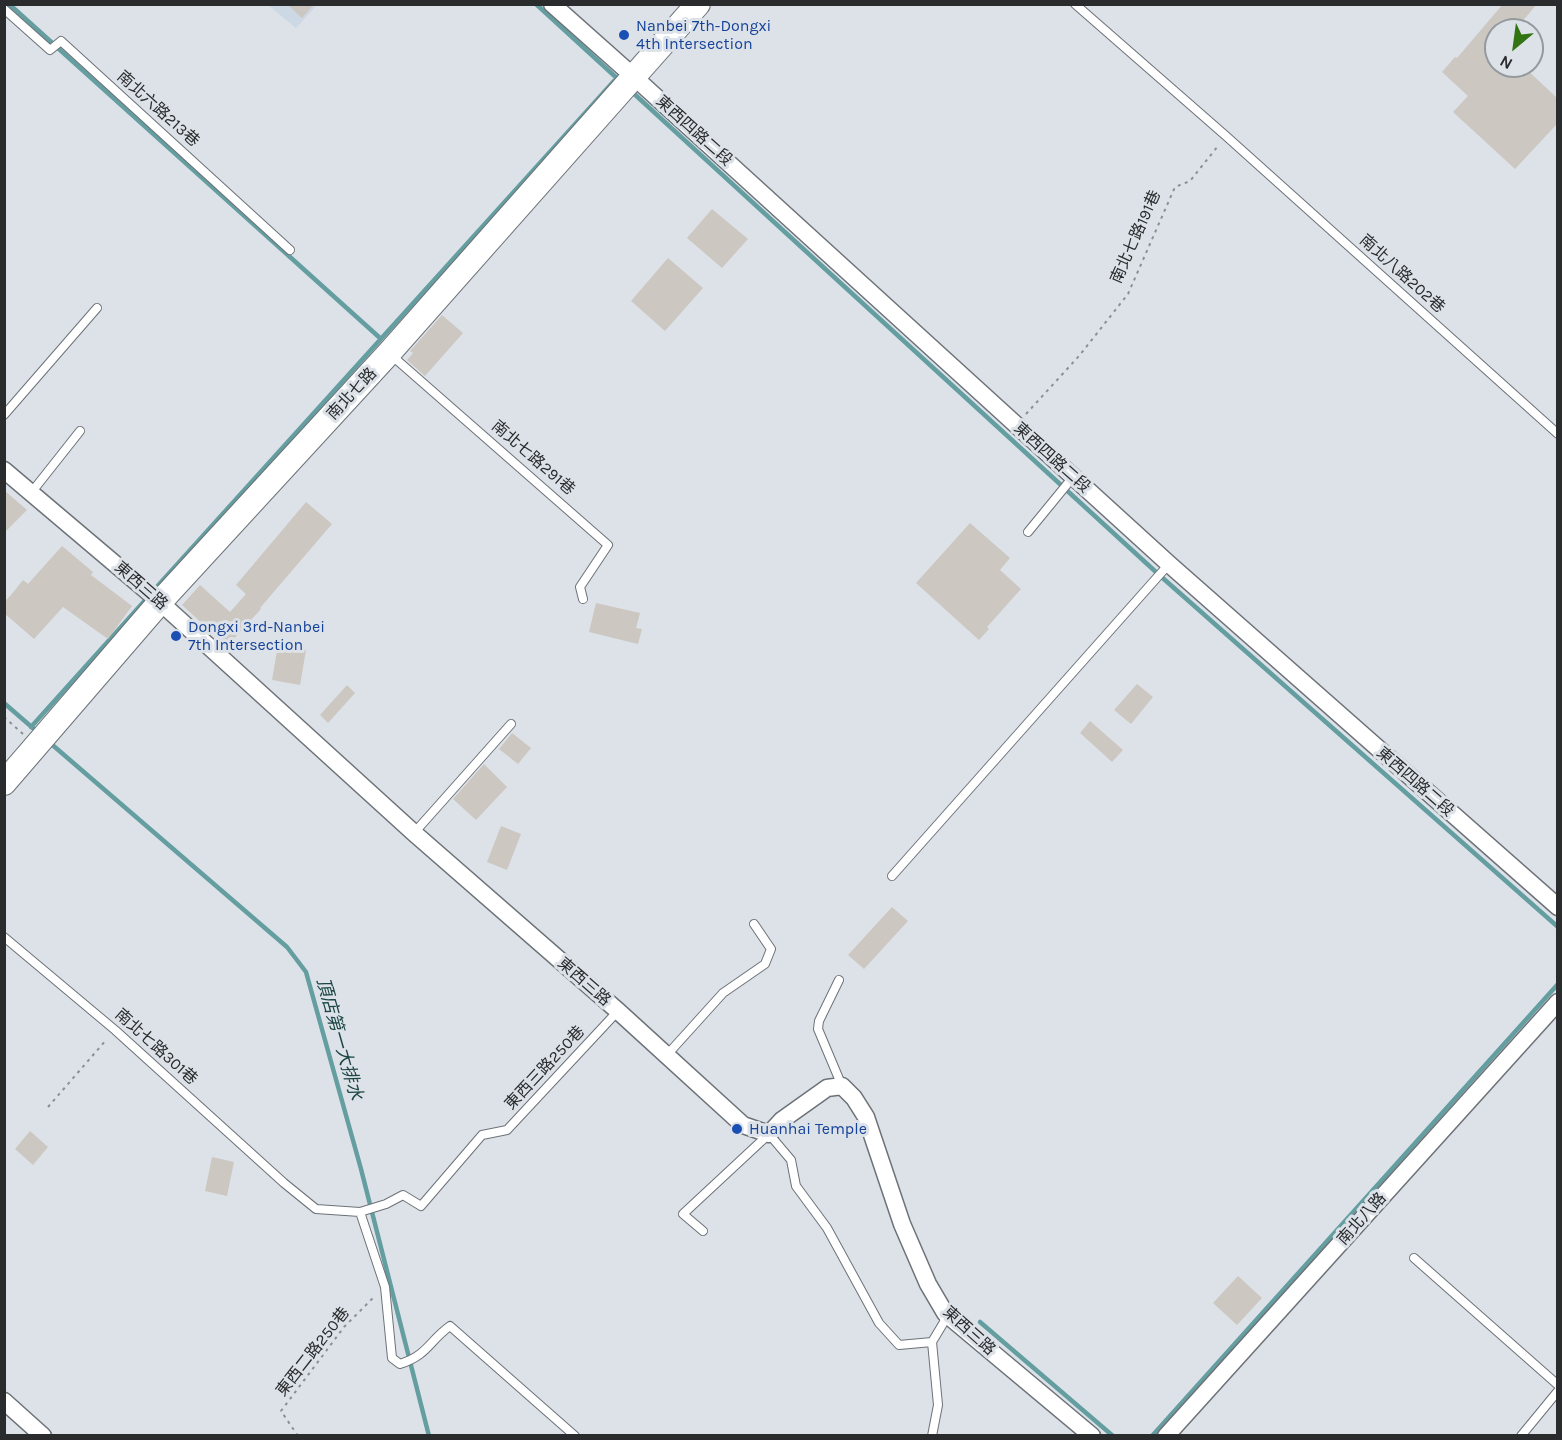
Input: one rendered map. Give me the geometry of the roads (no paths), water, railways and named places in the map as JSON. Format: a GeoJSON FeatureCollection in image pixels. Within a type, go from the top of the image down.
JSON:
{"type":"FeatureCollection","features":[{"type":"Feature","properties":{"kind":"street","name":"東西四路二段"},"geometry":{"type":"LineString","coordinates":[[552,4],[1169,564],[1557,907]]}},
{"type":"Feature","properties":{"kind":"street","name":"南北七路"},"geometry":{"type":"LineString","coordinates":[[4,783],[160,602],[389,353],[698,4]]}},
{"type":"Feature","properties":{"kind":"street","name":"東西三路"},"geometry":{"type":"LineString","coordinates":[[4,470],[160,602],[414,833],[618,1011],[743,1125],[769,1134]]}},
{"type":"Feature","properties":{"kind":"street","name":"南北八路"},"geometry":{"type":"LineString","coordinates":[[1166,1436],[1557,1002]]}},
{"type":"Feature","properties":{"kind":"street","name":"東西三路"},"geometry":{"type":"LineString","coordinates":[[842,1086],[866,1116],[902,1224],[928,1284],[945,1313],[1092,1436]]}},
{"type":"Feature","properties":{"kind":"street"},"geometry":{"type":"LineString","coordinates":[[769,1134],[782,1120],[827,1088],[842,1086]]}},
{"type":"Feature","properties":{"kind":"street"},"geometry":{"type":"LineString","coordinates":[[4,1401],[43,1436]]}},
{"type":"Feature","properties":{"kind":"lane","name":"南北八路202巷"},"geometry":{"type":"LineString","coordinates":[[1075,4],[1226,136],[1557,434]]}},
{"type":"Feature","properties":{"kind":"lane","name":"南北六路213巷"},"geometry":{"type":"LineString","coordinates":[[4,9],[50,50],[60,41],[290,249]]}},
{"type":"Feature","properties":{"kind":"lane"},"geometry":{"type":"LineString","coordinates":[[4,415],[97,308]]}},
{"type":"Feature","properties":{"kind":"lane","name":"南北七路291巷"},"geometry":{"type":"LineString","coordinates":[[389,353],[609,544],[580,587],[583,599]]}},
{"type":"Feature","properties":{"kind":"lane"},"geometry":{"type":"LineString","coordinates":[[32,493],[80,431]]}},
{"type":"Feature","properties":{"kind":"lane"},"geometry":{"type":"LineString","coordinates":[[1028,532],[1073,477]]}},
{"type":"Feature","properties":{"kind":"lane"},"geometry":{"type":"LineString","coordinates":[[892,876],[1169,564]]}},
{"type":"Feature","properties":{"kind":"lane"},"geometry":{"type":"LineString","coordinates":[[414,833],[511,724]]}},
{"type":"Feature","properties":{"kind":"lane"},"geometry":{"type":"LineString","coordinates":[[666,1056],[723,993],[765,964],[771,950],[754,924]]}},
{"type":"Feature","properties":{"kind":"lane","name":"南北七路301巷"},"geometry":{"type":"LineString","coordinates":[[4,937],[115,1030],[284,1183]]}},
{"type":"Feature","properties":{"kind":"lane"},"geometry":{"type":"LineString","coordinates":[[839,980],[819,1021],[818,1029],[842,1086]]}},
{"type":"Feature","properties":{"kind":"lane","name":"東西三路250巷"},"geometry":{"type":"LineString","coordinates":[[284,1183],[316,1209],[360,1212],[386,1204],[403,1195],[421,1206],[482,1135],[507,1130],[618,1011]]}},
{"type":"Feature","properties":{"kind":"lane"},"geometry":{"type":"LineString","coordinates":[[703,1231],[683,1214],[769,1134],[791,1160],[796,1186],[827,1228],[879,1323],[899,1345],[932,1342]]}},
{"type":"Feature","properties":{"kind":"lane"},"geometry":{"type":"LineString","coordinates":[[360,1212],[385,1287],[392,1358],[400,1364],[415,1360],[450,1326],[575,1436]]}},
{"type":"Feature","properties":{"kind":"lane"},"geometry":{"type":"LineString","coordinates":[[1414,1258],[1557,1385]]}},
{"type":"Feature","properties":{"kind":"lane"},"geometry":{"type":"LineString","coordinates":[[932,1436],[938,1405],[932,1342],[944,1322],[945,1313]]}},
{"type":"Feature","properties":{"kind":"lane"},"geometry":{"type":"LineString","coordinates":[[1521,1436],[1557,1391]]}},
{"type":"Feature","properties":{"kind":"waterway"},"geometry":{"type":"LineString","coordinates":[[9,4],[380,338]]}},
{"type":"Feature","properties":{"kind":"waterway"},"geometry":{"type":"LineString","coordinates":[[536,4],[620,81]]}},
{"type":"Feature","properties":{"kind":"waterway"},"geometry":{"type":"LineString","coordinates":[[153,591],[614,81]]}},
{"type":"Feature","properties":{"kind":"waterway"},"geometry":{"type":"LineString","coordinates":[[631,91],[1157,573],[1558,927]]}},
{"type":"Feature","properties":{"kind":"waterway"},"geometry":{"type":"LineString","coordinates":[[31,727],[148,597]]}},
{"type":"Feature","properties":{"kind":"waterway","name":"頂店第一大排水"},"geometry":{"type":"LineString","coordinates":[[4,703],[34,729]]}},
{"type":"Feature","properties":{"kind":"waterway","name":"頂店第一大排水"},"geometry":{"type":"LineString","coordinates":[[49,742],[287,947],[306,972],[361,1169],[429,1436]]}},
{"type":"Feature","properties":{"kind":"waterway"},"geometry":{"type":"LineString","coordinates":[[1152,1436],[1558,984]]}},
{"type":"Feature","properties":{"kind":"waterway"},"geometry":{"type":"LineString","coordinates":[[980,1322],[1113,1436]]}},
{"type":"Feature","properties":{"kind":"place","name":"Nanbei 7th-Dongxi 4th Intersection"},"geometry":{"type":"Point","coordinates":[624,35]}},
{"type":"Feature","properties":{"kind":"place","name":"Dongxi 3rd-Nanbei 7th Intersection"},"geometry":{"type":"Point","coordinates":[176,636]}},
{"type":"Feature","properties":{"kind":"place","name":"Huanhai Temple"},"geometry":{"type":"Point","coordinates":[737,1129]}}]}
